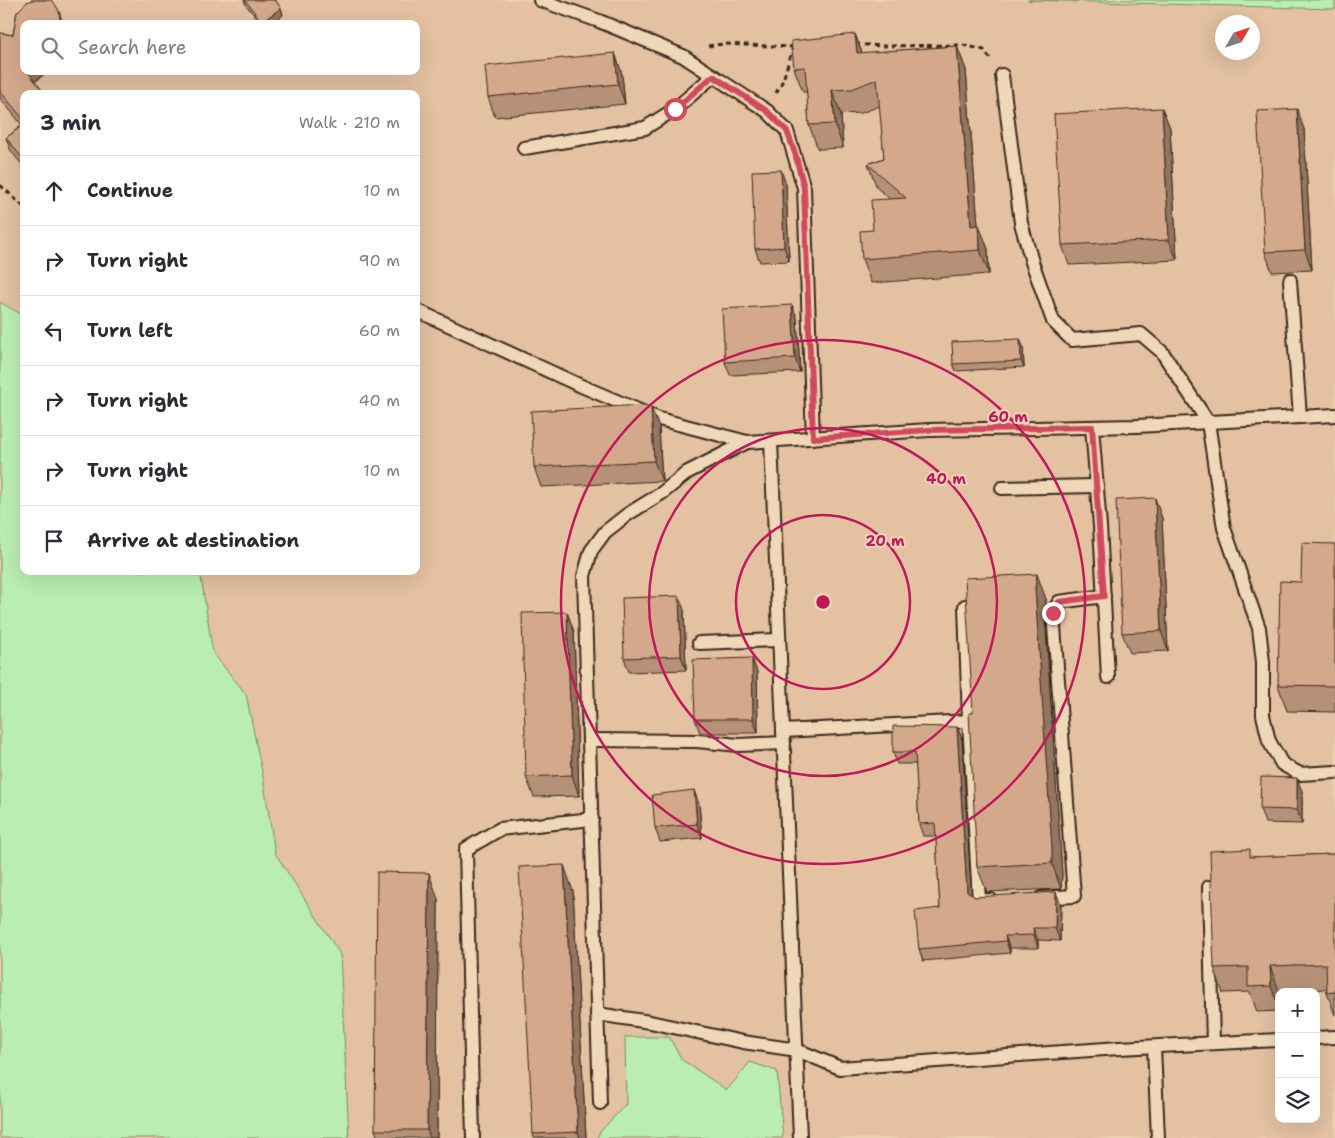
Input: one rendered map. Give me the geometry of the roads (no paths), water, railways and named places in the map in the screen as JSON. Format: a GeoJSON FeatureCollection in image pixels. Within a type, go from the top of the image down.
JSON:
{"type":"FeatureCollection","features":[{"type":"Feature","properties":{"kind":"lane"},"geometry":{"type":"LineString","coordinates":[[540,0],[599,21],[682,56],[767,111],[787,131],[804,188],[813,438]]}},
{"type":"Feature","properties":{"kind":"lane"},"geometry":{"type":"LineString","coordinates":[[1002,75],[1021,223],[1032,262],[1053,321],[1072,340],[1141,334],[1162,352],[1208,422],[1224,528],[1259,628],[1263,662],[1264,715],[1269,741],[1282,764],[1300,774],[1335,772]]}},
{"type":"Feature","properties":{"kind":"lane"},"geometry":{"type":"LineString","coordinates":[[524,148],[645,128],[675,109],[713,76]]}},
{"type":"Feature","properties":{"kind":"lane"},"geometry":{"type":"LineString","coordinates":[[1290,280],[1300,417]]}},
{"type":"Feature","properties":{"kind":"lane"},"geometry":{"type":"LineString","coordinates":[[420,312],[579,385],[659,419],[747,442],[929,430],[1092,427],[1335,415]]}},
{"type":"Feature","properties":{"kind":"lane"},"geometry":{"type":"LineString","coordinates":[[1092,427],[1108,677]]}},
{"type":"Feature","properties":{"kind":"lane"},"geometry":{"type":"LineString","coordinates":[[771,441],[800,1138]]}},
{"type":"Feature","properties":{"kind":"lane"},"geometry":{"type":"LineString","coordinates":[[600,1103],[584,576],[591,550],[605,532],[628,514],[662,493],[688,472],[747,442]]}},
{"type":"Feature","properties":{"kind":"lane"},"geometry":{"type":"LineString","coordinates":[[1002,488],[1096,486]]}},
{"type":"Feature","properties":{"kind":"lane"},"geometry":{"type":"LineString","coordinates":[[1027,899],[1074,896],[1053,613],[1059,602],[1104,596]]}},
{"type":"Feature","properties":{"kind":"lane"},"geometry":{"type":"LineString","coordinates":[[966,606],[969,721],[979,901],[1008,900]]}},
{"type":"Feature","properties":{"kind":"lane"},"geometry":{"type":"LineString","coordinates":[[699,643],[779,640]]}},
{"type":"Feature","properties":{"kind":"lane"},"geometry":{"type":"LineString","coordinates":[[590,740],[697,741],[738,745],[783,737],[969,721]]}},
{"type":"Feature","properties":{"kind":"lane"},"geometry":{"type":"LineString","coordinates":[[473,1138],[466,849],[500,829],[592,819]]}},
{"type":"Feature","properties":{"kind":"lane"},"geometry":{"type":"LineString","coordinates":[[1209,887],[1213,1043]]}},
{"type":"Feature","properties":{"kind":"lane"},"geometry":{"type":"LineString","coordinates":[[597,1014],[650,1022],[743,1042],[797,1050],[840,1068],[1275,1040]]}},
{"type":"Feature","properties":{"kind":"lane"},"geometry":{"type":"LineString","coordinates":[[1320,1038],[1335,1037]]}},
{"type":"Feature","properties":{"kind":"lane"},"geometry":{"type":"LineString","coordinates":[[1154,1047],[1158,1138]]}}]}
